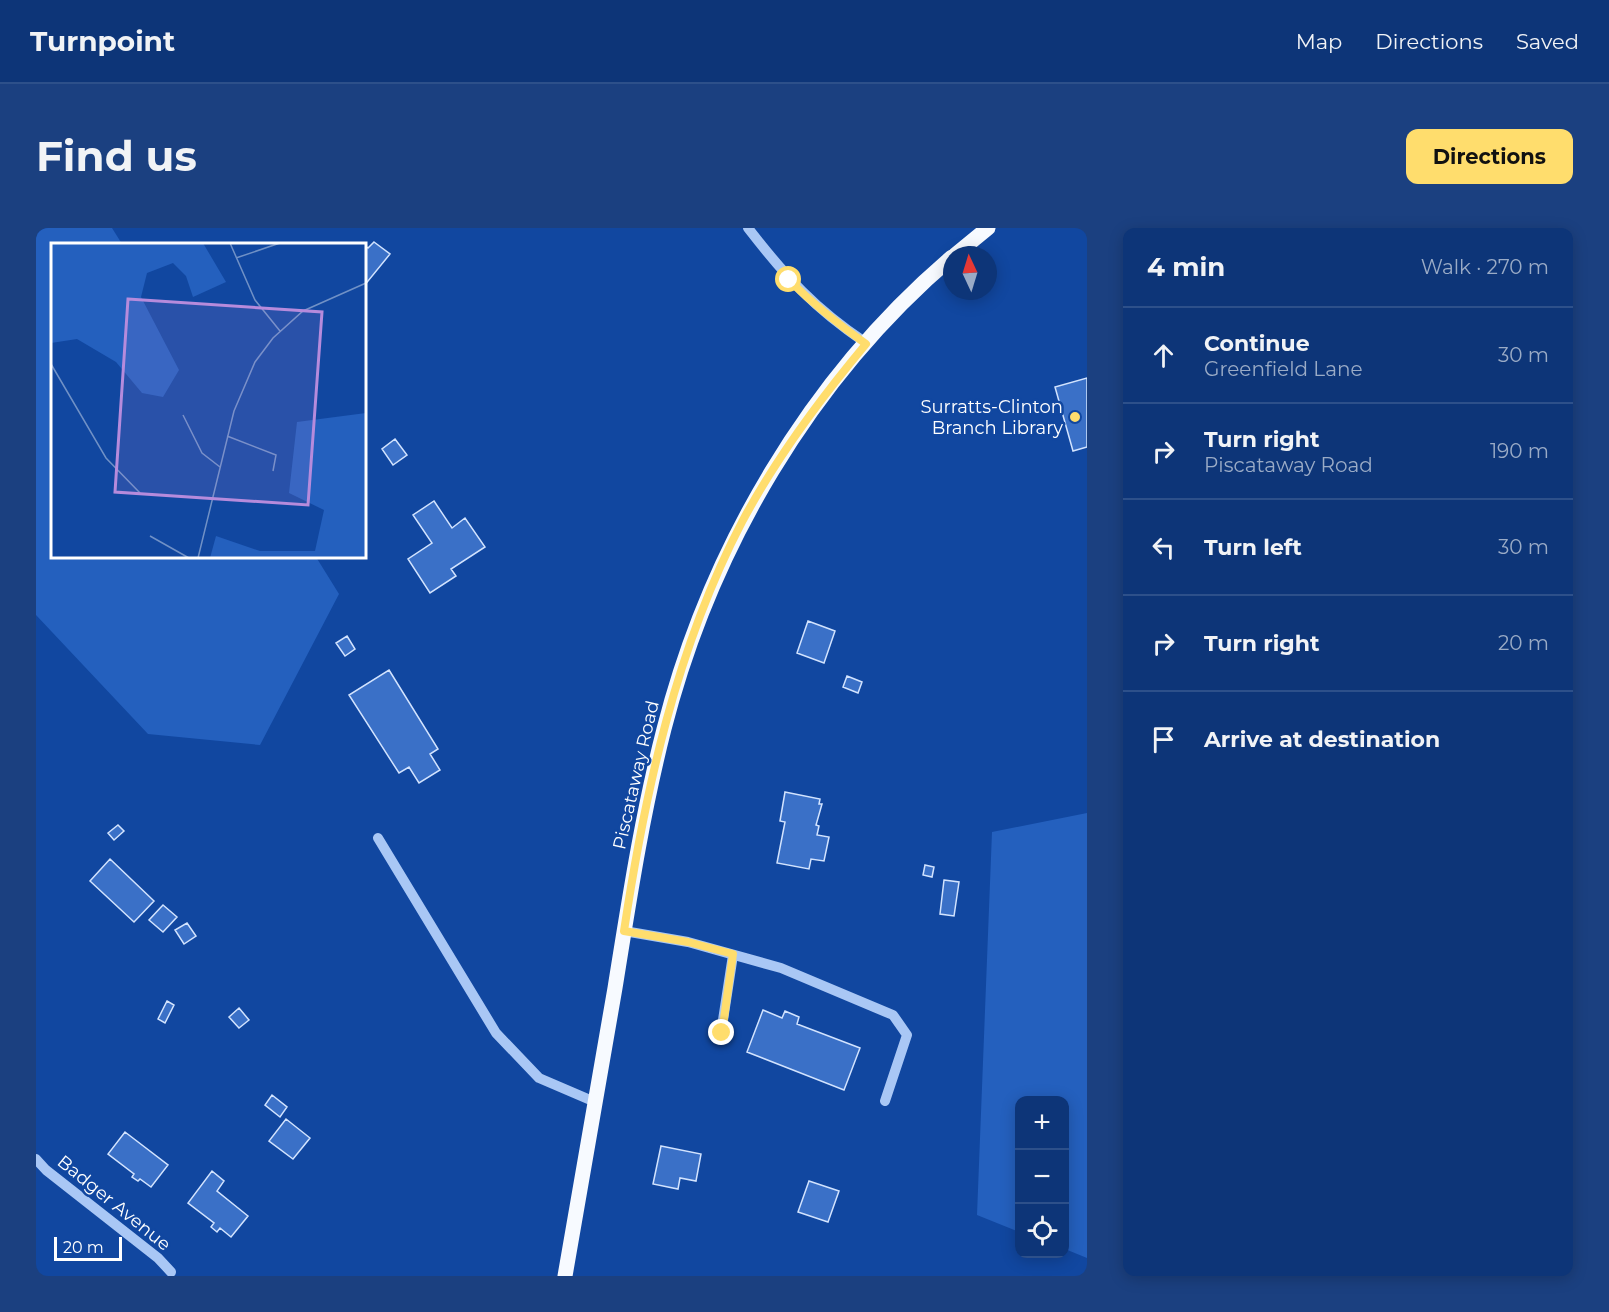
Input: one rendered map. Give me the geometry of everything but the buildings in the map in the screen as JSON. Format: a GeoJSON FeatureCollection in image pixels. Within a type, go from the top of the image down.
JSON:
{"type":"FeatureCollection","features":[{"type":"Feature","properties":{"kind":"main road","name":"Piscataway Road"},"geometry":{"type":"LineString","coordinates":[[966,246],[988,228]]}},
{"type":"Feature","properties":{"kind":"main road","name":"Piscataway Road"},"geometry":{"type":"LineString","coordinates":[[565,1276],[631,882],[664,727],[692,637],[714,582],[742,523],[768,478],[831,386],[910,295],[943,265]]}},
{"type":"Feature","properties":{"kind":"street"},"geometry":{"type":"LineString","coordinates":[[748,228],[789,280],[813,304],[866,344]]}},
{"type":"Feature","properties":{"kind":"street"},"geometry":{"type":"LineString","coordinates":[[378,838],[496,1033],[539,1078],[595,1102]]}},
{"type":"Feature","properties":{"kind":"street"},"geometry":{"type":"LineString","coordinates":[[624,931],[688,942],[781,968],[892,1015],[907,1035],[885,1101]]}},
{"type":"Feature","properties":{"kind":"street"},"geometry":{"type":"LineString","coordinates":[[722,1033],[733,954]]}},
{"type":"Feature","properties":{"kind":"street","name":"Badger Avenue"},"geometry":{"type":"LineString","coordinates":[[36,1159],[46,1170],[158,1258],[171,1272]]}},
{"type":"Feature","properties":{"kind":"shaded area"},"geometry":{"type":"Polygon","coordinates":[[[36,228],[112,228],[121,243],[51,243],[51,558],[317,558],[339,594],[260,745],[148,734],[36,615],[36,228]]]}},
{"type":"Feature","properties":{"kind":"shaded area"},"geometry":{"type":"Polygon","coordinates":[[[1087,813],[1087,1258],[1069,1251],[1069,1096],[1015,1096],[1015,1230],[977,1215],[992,832],[1087,813]]]}},
{"type":"Feature","properties":{"kind":"place","name":"Surratts-Clinton Branch Library"},"geometry":{"type":"Point","coordinates":[1075,417]}},
{"type":"Feature","properties":{"kind":"route"},"geometry":{"type":"LineString","coordinates":[[722,1033],[733,954],[688,942],[624,931],[631,882],[664,727],[692,637],[714,582],[742,523],[768,478],[831,386],[866,344],[837,324],[789,280]]}}]}
